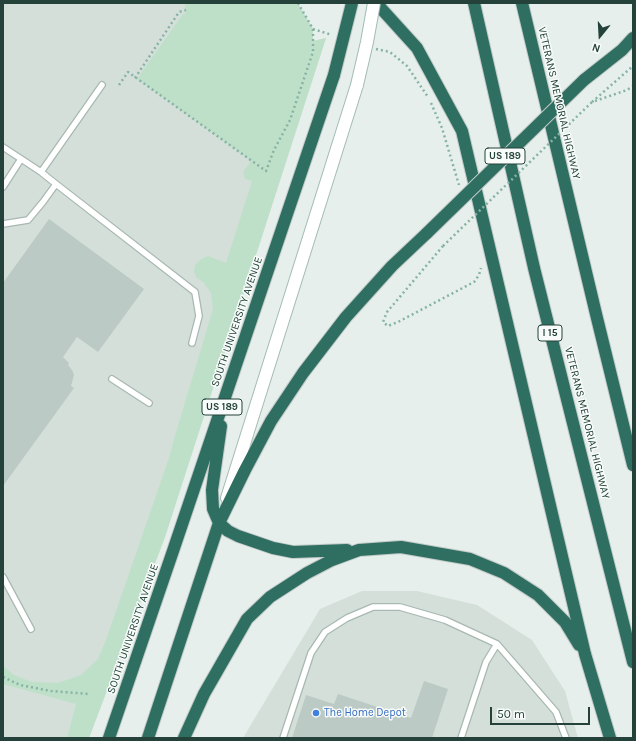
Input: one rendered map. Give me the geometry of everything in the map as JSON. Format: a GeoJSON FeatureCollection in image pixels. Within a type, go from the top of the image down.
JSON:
{"type":"FeatureCollection","features":[{"type":"Feature","properties":{"kind":"highway","name":"SOUTH UNIVERSITY AVENUE"},"geometry":{"type":"LineString","coordinates":[[109,738],[334,75],[352,3]]}},
{"type":"Feature","properties":{"kind":"highway"},"geometry":{"type":"LineString","coordinates":[[374,3],[378,5],[417,48],[462,131],[585,654],[610,738]]}},
{"type":"Feature","properties":{"kind":"highway","name":"VETERANS MEMORIAL HIGHWAY"},"geometry":{"type":"LineString","coordinates":[[474,3],[536,275],[633,662]]}},
{"type":"Feature","properties":{"kind":"highway","name":"VETERANS MEMORIAL HIGHWAY"},"geometry":{"type":"LineString","coordinates":[[522,3],[633,465]]}},
{"type":"Feature","properties":{"kind":"highway","name":"US 189"},"geometry":{"type":"LineString","coordinates":[[148,738],[219,522],[271,421],[303,373],[346,317],[392,266],[584,80],[622,50],[633,38]]}},
{"type":"Feature","properties":{"kind":"highway"},"geometry":{"type":"LineString","coordinates":[[226,396],[212,490],[213,509],[219,522],[228,531],[273,548],[300,552],[401,547],[470,559],[504,573],[538,595],[565,622],[585,654]]}},
{"type":"Feature","properties":{"kind":"highway"},"geometry":{"type":"LineString","coordinates":[[184,738],[204,694],[247,619],[270,597],[307,573],[332,560],[359,550]]}},
{"type":"Feature","properties":{"kind":"main road"},"geometry":{"type":"LineString","coordinates":[[219,522],[356,84],[367,42],[374,3]]}},
{"type":"Feature","properties":{"kind":"lane"},"geometry":{"type":"LineString","coordinates":[[41,172],[102,85]]}},
{"type":"Feature","properties":{"kind":"lane"},"geometry":{"type":"LineString","coordinates":[[3,147],[41,172],[195,292],[200,316],[192,343]]}},
{"type":"Feature","properties":{"kind":"lane"},"geometry":{"type":"LineString","coordinates":[[3,187],[21,159]]}},
{"type":"Feature","properties":{"kind":"lane"},"geometry":{"type":"LineString","coordinates":[[3,224],[28,220],[56,184]]}},
{"type":"Feature","properties":{"kind":"lane"},"geometry":{"type":"LineString","coordinates":[[112,379],[148,403]]}},
{"type":"Feature","properties":{"kind":"lane"},"geometry":{"type":"LineString","coordinates":[[3,577],[31,629]]}},
{"type":"Feature","properties":{"kind":"lane"},"geometry":{"type":"LineString","coordinates":[[283,738],[311,653],[325,632],[347,618],[373,606],[400,607],[445,620],[497,644],[556,712],[566,738]]}},
{"type":"Feature","properties":{"kind":"lane"},"geometry":{"type":"LineString","coordinates":[[461,738],[486,662],[497,644]]}},
{"type":"Feature","properties":{"kind":"path"},"geometry":{"type":"LineString","coordinates":[[119,85],[128,72],[266,171],[274,150],[290,120],[313,52],[313,29],[298,3]]}},
{"type":"Feature","properties":{"kind":"path"},"geometry":{"type":"LineString","coordinates":[[135,78],[179,12],[186,10]]}},
{"type":"Feature","properties":{"kind":"path"},"geometry":{"type":"LineString","coordinates":[[313,29],[338,37]]}},
{"type":"Feature","properties":{"kind":"path"},"geometry":{"type":"LineString","coordinates":[[370,47],[390,52],[407,66],[430,100],[442,128],[460,188]]}},
{"type":"Feature","properties":{"kind":"path"},"geometry":{"type":"LineString","coordinates":[[482,265],[479,275],[474,282],[398,322],[388,326],[383,322],[387,312],[443,246],[592,102],[633,66]]}},
{"type":"Feature","properties":{"kind":"path"},"geometry":{"type":"LineString","coordinates":[[592,102],[627,90],[633,86]]}},
{"type":"Feature","properties":{"kind":"path"},"geometry":{"type":"LineString","coordinates":[[469,219],[471,227]]}},
{"type":"Feature","properties":{"kind":"path"},"geometry":{"type":"LineString","coordinates":[[3,676],[20,685],[51,691],[89,694]]}},
{"type":"Feature","properties":{"kind":"shaded area"},"geometry":{"type":"Polygon","coordinates":[[[3,3],[294,3],[313,29],[313,41],[326,38],[165,537],[89,738],[3,738],[3,3]]]}},
{"type":"Feature","properties":{"kind":"shaded area"},"geometry":{"type":"Polygon","coordinates":[[[362,591],[417,591],[477,605],[532,640],[565,691],[578,738],[243,738],[320,609],[362,591]]]}},
{"type":"Feature","properties":{"kind":"green space"},"geometry":{"type":"Polygon","coordinates":[[[185,3],[298,3],[313,29],[313,41],[326,38],[165,537],[89,738],[67,738],[76,704],[3,684],[3,666],[14,675],[32,682],[58,683],[81,675],[98,659],[106,640],[169,458],[213,309],[211,293],[204,283],[196,277],[194,271],[195,265],[201,259],[208,256],[226,263],[252,181],[245,179],[243,172],[251,161],[137,79],[183,14],[186,13],[185,3]]]}},
{"type":"Feature","properties":{"kind":"building"},"geometry":{"type":"Polygon","coordinates":[[[49,219],[144,289],[98,352],[77,337],[63,357],[69,363],[68,365],[74,375],[71,386],[74,388],[3,486],[3,283],[49,219]]]}},
{"type":"Feature","properties":{"kind":"building"},"geometry":{"type":"Polygon","coordinates":[[[424,681],[448,689],[432,738],[292,738],[306,695],[334,704],[338,694],[411,718],[424,681]]]}},
{"type":"Feature","properties":{"kind":"place","name":"The Home Depot"},"geometry":{"type":"Point","coordinates":[316,713]}}]}
